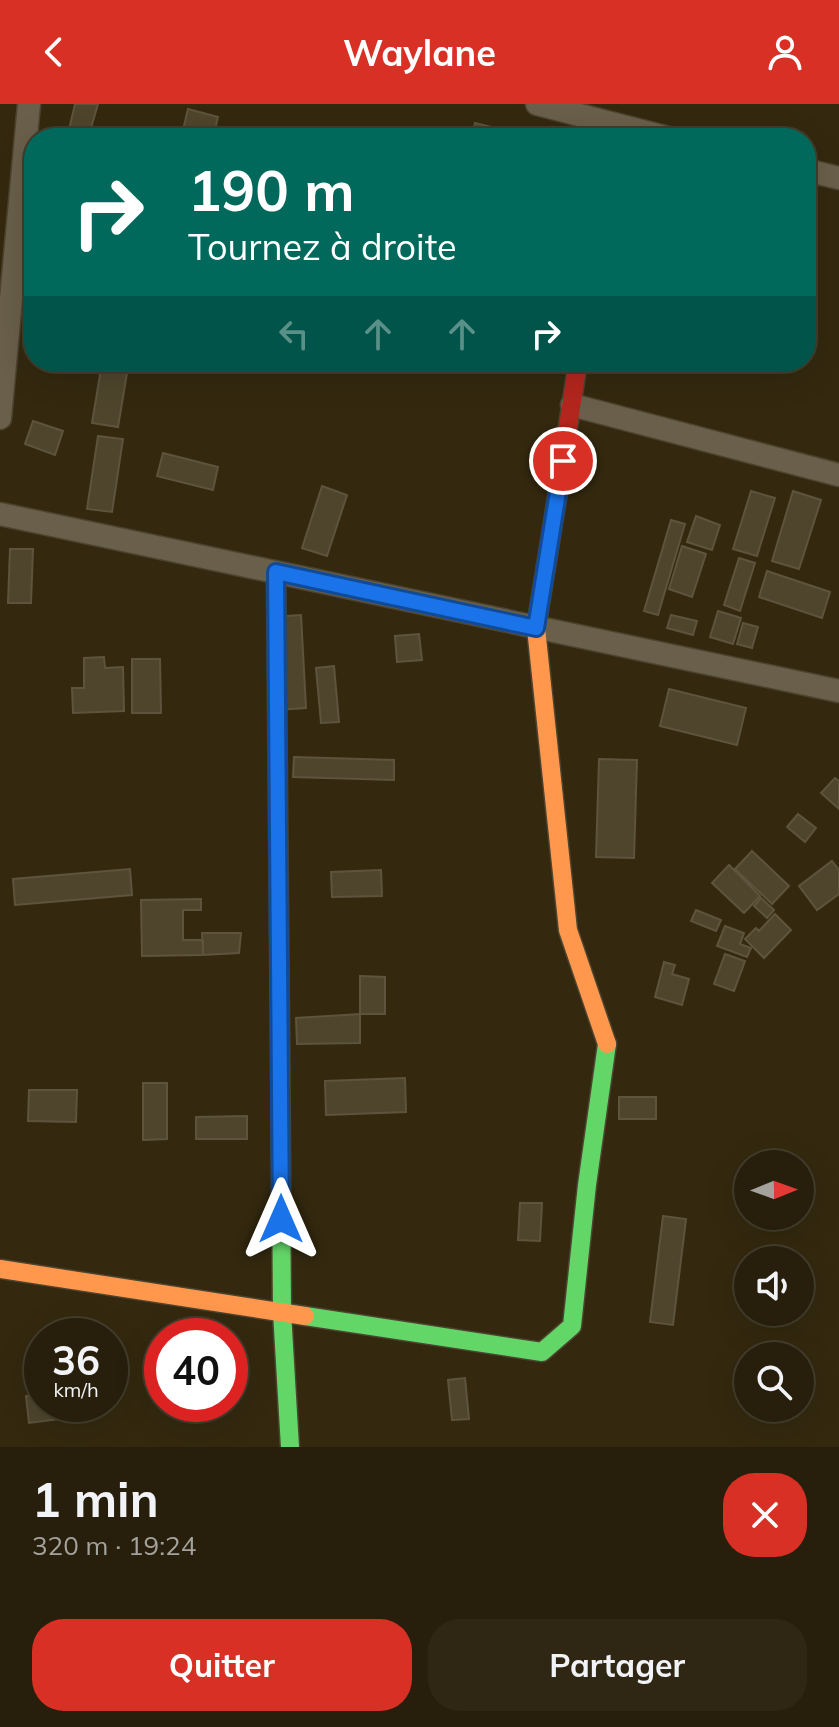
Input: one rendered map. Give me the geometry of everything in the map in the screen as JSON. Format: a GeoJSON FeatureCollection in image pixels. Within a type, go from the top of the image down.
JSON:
{"type":"FeatureCollection","features":[{"type":"Feature","properties":{"kind":"street"},"geometry":{"type":"LineString","coordinates":[[29,104],[29,128]]}},
{"type":"Feature","properties":{"kind":"street"},"geometry":{"type":"LineString","coordinates":[[537,104],[627,128]]}},
{"type":"Feature","properties":{"kind":"street"},"geometry":{"type":"LineString","coordinates":[[816,172],[839,178]]}},
{"type":"Feature","properties":{"kind":"street"},"geometry":{"type":"LineString","coordinates":[[0,418],[24,214]]}},
{"type":"Feature","properties":{"kind":"street"},"geometry":{"type":"LineString","coordinates":[[0,1269],[542,1352],[572,1326],[607,1041],[568,930],[536,628],[577,372]]}},
{"type":"Feature","properties":{"kind":"street"},"geometry":{"type":"LineString","coordinates":[[572,405],[839,475]]}},
{"type":"Feature","properties":{"kind":"street"},"geometry":{"type":"LineString","coordinates":[[0,514],[839,691]]}},
{"type":"Feature","properties":{"kind":"street"},"geometry":{"type":"LineString","coordinates":[[276,572],[282,1312],[290,1447]]}},
{"type":"Feature","properties":{"kind":"building"},"geometry":{"type":"Polygon","coordinates":[[[75,104],[98,104],[91,128],[69,128],[75,104]]]}},
{"type":"Feature","properties":{"kind":"building"},"geometry":{"type":"Polygon","coordinates":[[[188,109],[218,117],[215,128],[183,128],[188,109]]]}},
{"type":"Feature","properties":{"kind":"building"},"geometry":{"type":"Polygon","coordinates":[[[475,123],[495,128],[474,128],[475,123]]]}},
{"type":"Feature","properties":{"kind":"building"},"geometry":{"type":"Polygon","coordinates":[[[100,372],[127,372],[118,427],[92,423],[100,372]]]}},
{"type":"Feature","properties":{"kind":"building"},"geometry":{"type":"Polygon","coordinates":[[[33,421],[63,431],[55,455],[25,444],[33,421]]]}},
{"type":"Feature","properties":{"kind":"building"},"geometry":{"type":"Polygon","coordinates":[[[98,436],[123,439],[112,512],[87,509],[98,436]]]}},
{"type":"Feature","properties":{"kind":"building"},"geometry":{"type":"Polygon","coordinates":[[[163,453],[218,467],[213,490],[157,476],[163,453]]]}},
{"type":"Feature","properties":{"kind":"building"},"geometry":{"type":"Polygon","coordinates":[[[322,486],[347,495],[327,556],[302,548],[322,486]]]}},
{"type":"Feature","properties":{"kind":"building"},"geometry":{"type":"Polygon","coordinates":[[[751,491],[775,498],[757,556],[733,549],[751,491]]]}},
{"type":"Feature","properties":{"kind":"building"},"geometry":{"type":"Polygon","coordinates":[[[793,491],[821,500],[799,569],[772,561],[793,491]]]}},
{"type":"Feature","properties":{"kind":"building"},"geometry":{"type":"Polygon","coordinates":[[[696,516],[720,525],[712,550],[687,542],[696,516]]]}},
{"type":"Feature","properties":{"kind":"building"},"geometry":{"type":"Polygon","coordinates":[[[671,520],[685,524],[658,615],[644,611],[671,520]]]}},
{"type":"Feature","properties":{"kind":"building"},"geometry":{"type":"Polygon","coordinates":[[[682,546],[706,554],[692,597],[669,589],[682,546]]]}},
{"type":"Feature","properties":{"kind":"building"},"geometry":{"type":"Polygon","coordinates":[[[10,549],[33,549],[31,603],[8,603],[10,549]]]}},
{"type":"Feature","properties":{"kind":"building"},"geometry":{"type":"Polygon","coordinates":[[[739,558],[755,563],[740,611],[724,605],[739,558]]]}},
{"type":"Feature","properties":{"kind":"building"},"geometry":{"type":"Polygon","coordinates":[[[767,571],[830,592],[822,618],[759,597],[767,571]]]}},
{"type":"Feature","properties":{"kind":"building"},"geometry":{"type":"Polygon","coordinates":[[[718,611],[741,618],[733,644],[710,637],[718,611]]]}},
{"type":"Feature","properties":{"kind":"building"},"geometry":{"type":"Polygon","coordinates":[[[301,615],[306,708],[276,710],[271,617],[301,615]]]}},
{"type":"Feature","properties":{"kind":"building"},"geometry":{"type":"Polygon","coordinates":[[[671,615],[697,621],[693,635],[667,628],[671,615]]]}},
{"type":"Feature","properties":{"kind":"building"},"geometry":{"type":"Polygon","coordinates":[[[743,623],[758,627],[752,648],[737,644],[743,623]]]}},
{"type":"Feature","properties":{"kind":"building"},"geometry":{"type":"Polygon","coordinates":[[[419,634],[422,660],[397,662],[395,636],[419,634]]]}},
{"type":"Feature","properties":{"kind":"building"},"geometry":{"type":"Polygon","coordinates":[[[104,657],[105,668],[123,667],[124,711],[73,713],[72,688],[84,688],[84,658],[104,657]]]}},
{"type":"Feature","properties":{"kind":"building"},"geometry":{"type":"Polygon","coordinates":[[[132,659],[160,659],[161,713],[132,713],[132,659]]]}},
{"type":"Feature","properties":{"kind":"building"},"geometry":{"type":"Polygon","coordinates":[[[334,666],[339,722],[321,723],[316,668],[334,666]]]}},
{"type":"Feature","properties":{"kind":"building"},"geometry":{"type":"Polygon","coordinates":[[[669,689],[746,708],[737,745],[660,726],[669,689]]]}},
{"type":"Feature","properties":{"kind":"building"},"geometry":{"type":"Polygon","coordinates":[[[294,757],[394,760],[394,780],[293,777],[294,757]]]}},
{"type":"Feature","properties":{"kind":"building"},"geometry":{"type":"Polygon","coordinates":[[[599,759],[637,760],[634,858],[596,857],[599,759]]]}},
{"type":"Feature","properties":{"kind":"building"},"geometry":{"type":"Polygon","coordinates":[[[835,778],[839,781],[839,809],[821,793],[835,778]]]}},
{"type":"Feature","properties":{"kind":"building"},"geometry":{"type":"Polygon","coordinates":[[[798,814],[816,828],[805,842],[787,827],[798,814]]]}},
{"type":"Feature","properties":{"kind":"building"},"geometry":{"type":"Polygon","coordinates":[[[752,851],[789,886],[772,904],[735,869],[752,851]]]}},
{"type":"Feature","properties":{"kind":"building"},"geometry":{"type":"Polygon","coordinates":[[[832,861],[839,870],[839,894],[817,910],[799,886],[832,861]]]}},
{"type":"Feature","properties":{"kind":"building"},"geometry":{"type":"Polygon","coordinates":[[[729,865],[760,896],[744,913],[712,883],[729,865]]]}},
{"type":"Feature","properties":{"kind":"building"},"geometry":{"type":"Polygon","coordinates":[[[130,869],[132,895],[15,905],[13,879],[130,869]]]}},
{"type":"Feature","properties":{"kind":"building"},"geometry":{"type":"Polygon","coordinates":[[[381,870],[382,896],[332,897],[331,872],[381,870]]]}},
{"type":"Feature","properties":{"kind":"building"},"geometry":{"type":"Polygon","coordinates":[[[761,898],[774,910],[767,918],[754,906],[761,898]]]}},
{"type":"Feature","properties":{"kind":"building"},"geometry":{"type":"Polygon","coordinates":[[[201,899],[201,910],[183,910],[183,940],[203,940],[203,955],[142,956],[141,900],[201,899]]]}},
{"type":"Feature","properties":{"kind":"building"},"geometry":{"type":"Polygon","coordinates":[[[696,910],[721,920],[716,931],[691,921],[696,910]]]}},
{"type":"Feature","properties":{"kind":"building"},"geometry":{"type":"Polygon","coordinates":[[[775,914],[791,930],[764,958],[745,939],[756,928],[759,931],[775,914]]]}},
{"type":"Feature","properties":{"kind":"building"},"geometry":{"type":"Polygon","coordinates":[[[725,926],[744,933],[740,944],[751,948],[747,957],[717,946],[725,926]]]}},
{"type":"Feature","properties":{"kind":"building"},"geometry":{"type":"Polygon","coordinates":[[[202,933],[241,933],[239,953],[203,955],[202,933]]]}},
{"type":"Feature","properties":{"kind":"building"},"geometry":{"type":"Polygon","coordinates":[[[725,954],[745,961],[734,991],[714,984],[725,954]]]}},
{"type":"Feature","properties":{"kind":"building"},"geometry":{"type":"Polygon","coordinates":[[[664,962],[675,965],[672,974],[689,979],[682,1005],[655,997],[664,962]]]}},
{"type":"Feature","properties":{"kind":"building"},"geometry":{"type":"Polygon","coordinates":[[[360,976],[385,977],[385,1014],[360,1014],[360,976]]]}},
{"type":"Feature","properties":{"kind":"building"},"geometry":{"type":"Polygon","coordinates":[[[360,1014],[360,1043],[297,1044],[296,1018],[360,1014]]]}},
{"type":"Feature","properties":{"kind":"building"},"geometry":{"type":"Polygon","coordinates":[[[405,1078],[406,1112],[326,1115],[325,1081],[405,1078]]]}},
{"type":"Feature","properties":{"kind":"building"},"geometry":{"type":"Polygon","coordinates":[[[143,1083],[167,1083],[167,1139],[143,1140],[143,1083]]]}},
{"type":"Feature","properties":{"kind":"building"},"geometry":{"type":"Polygon","coordinates":[[[29,1090],[77,1090],[76,1122],[28,1121],[29,1090]]]}},
{"type":"Feature","properties":{"kind":"building"},"geometry":{"type":"Polygon","coordinates":[[[619,1097],[656,1097],[656,1119],[619,1119],[619,1097]]]}},
{"type":"Feature","properties":{"kind":"building"},"geometry":{"type":"Polygon","coordinates":[[[247,1116],[247,1139],[196,1139],[196,1117],[247,1116]]]}},
{"type":"Feature","properties":{"kind":"building"},"geometry":{"type":"Polygon","coordinates":[[[520,1203],[542,1203],[540,1241],[518,1240],[520,1203]]]}},
{"type":"Feature","properties":{"kind":"building"},"geometry":{"type":"Polygon","coordinates":[[[663,1216],[686,1219],[673,1325],[650,1322],[663,1216]]]}},
{"type":"Feature","properties":{"kind":"building"},"geometry":{"type":"Polygon","coordinates":[[[465,1378],[469,1419],[452,1420],[448,1380],[465,1378]]]}},
{"type":"Feature","properties":{"kind":"traffic: fast"},"geometry":{"type":"LineString","coordinates":[[280,1036],[282,1312],[290,1447]]}},
{"type":"Feature","properties":{"kind":"traffic: fast"},"geometry":{"type":"LineString","coordinates":[[305,1316],[542,1352],[572,1326],[587,1185],[607,1044]]}},
{"type":"Feature","properties":{"kind":"traffic: slow"},"geometry":{"type":"LineString","coordinates":[[557,498],[536,628],[568,930],[607,1044]]}},
{"type":"Feature","properties":{"kind":"traffic: slow"},"geometry":{"type":"LineString","coordinates":[[276,572],[280,1036]]}},
{"type":"Feature","properties":{"kind":"traffic: slow"},"geometry":{"type":"LineString","coordinates":[[0,1269],[305,1316]]}},
{"type":"Feature","properties":{"kind":"traffic: jam"},"geometry":{"type":"LineString","coordinates":[[557,498],[576,372]]}},
{"type":"Feature","properties":{"kind":"route"},"geometry":{"type":"LineString","coordinates":[[281,1219],[276,572],[536,628],[563,461]]}}]}
